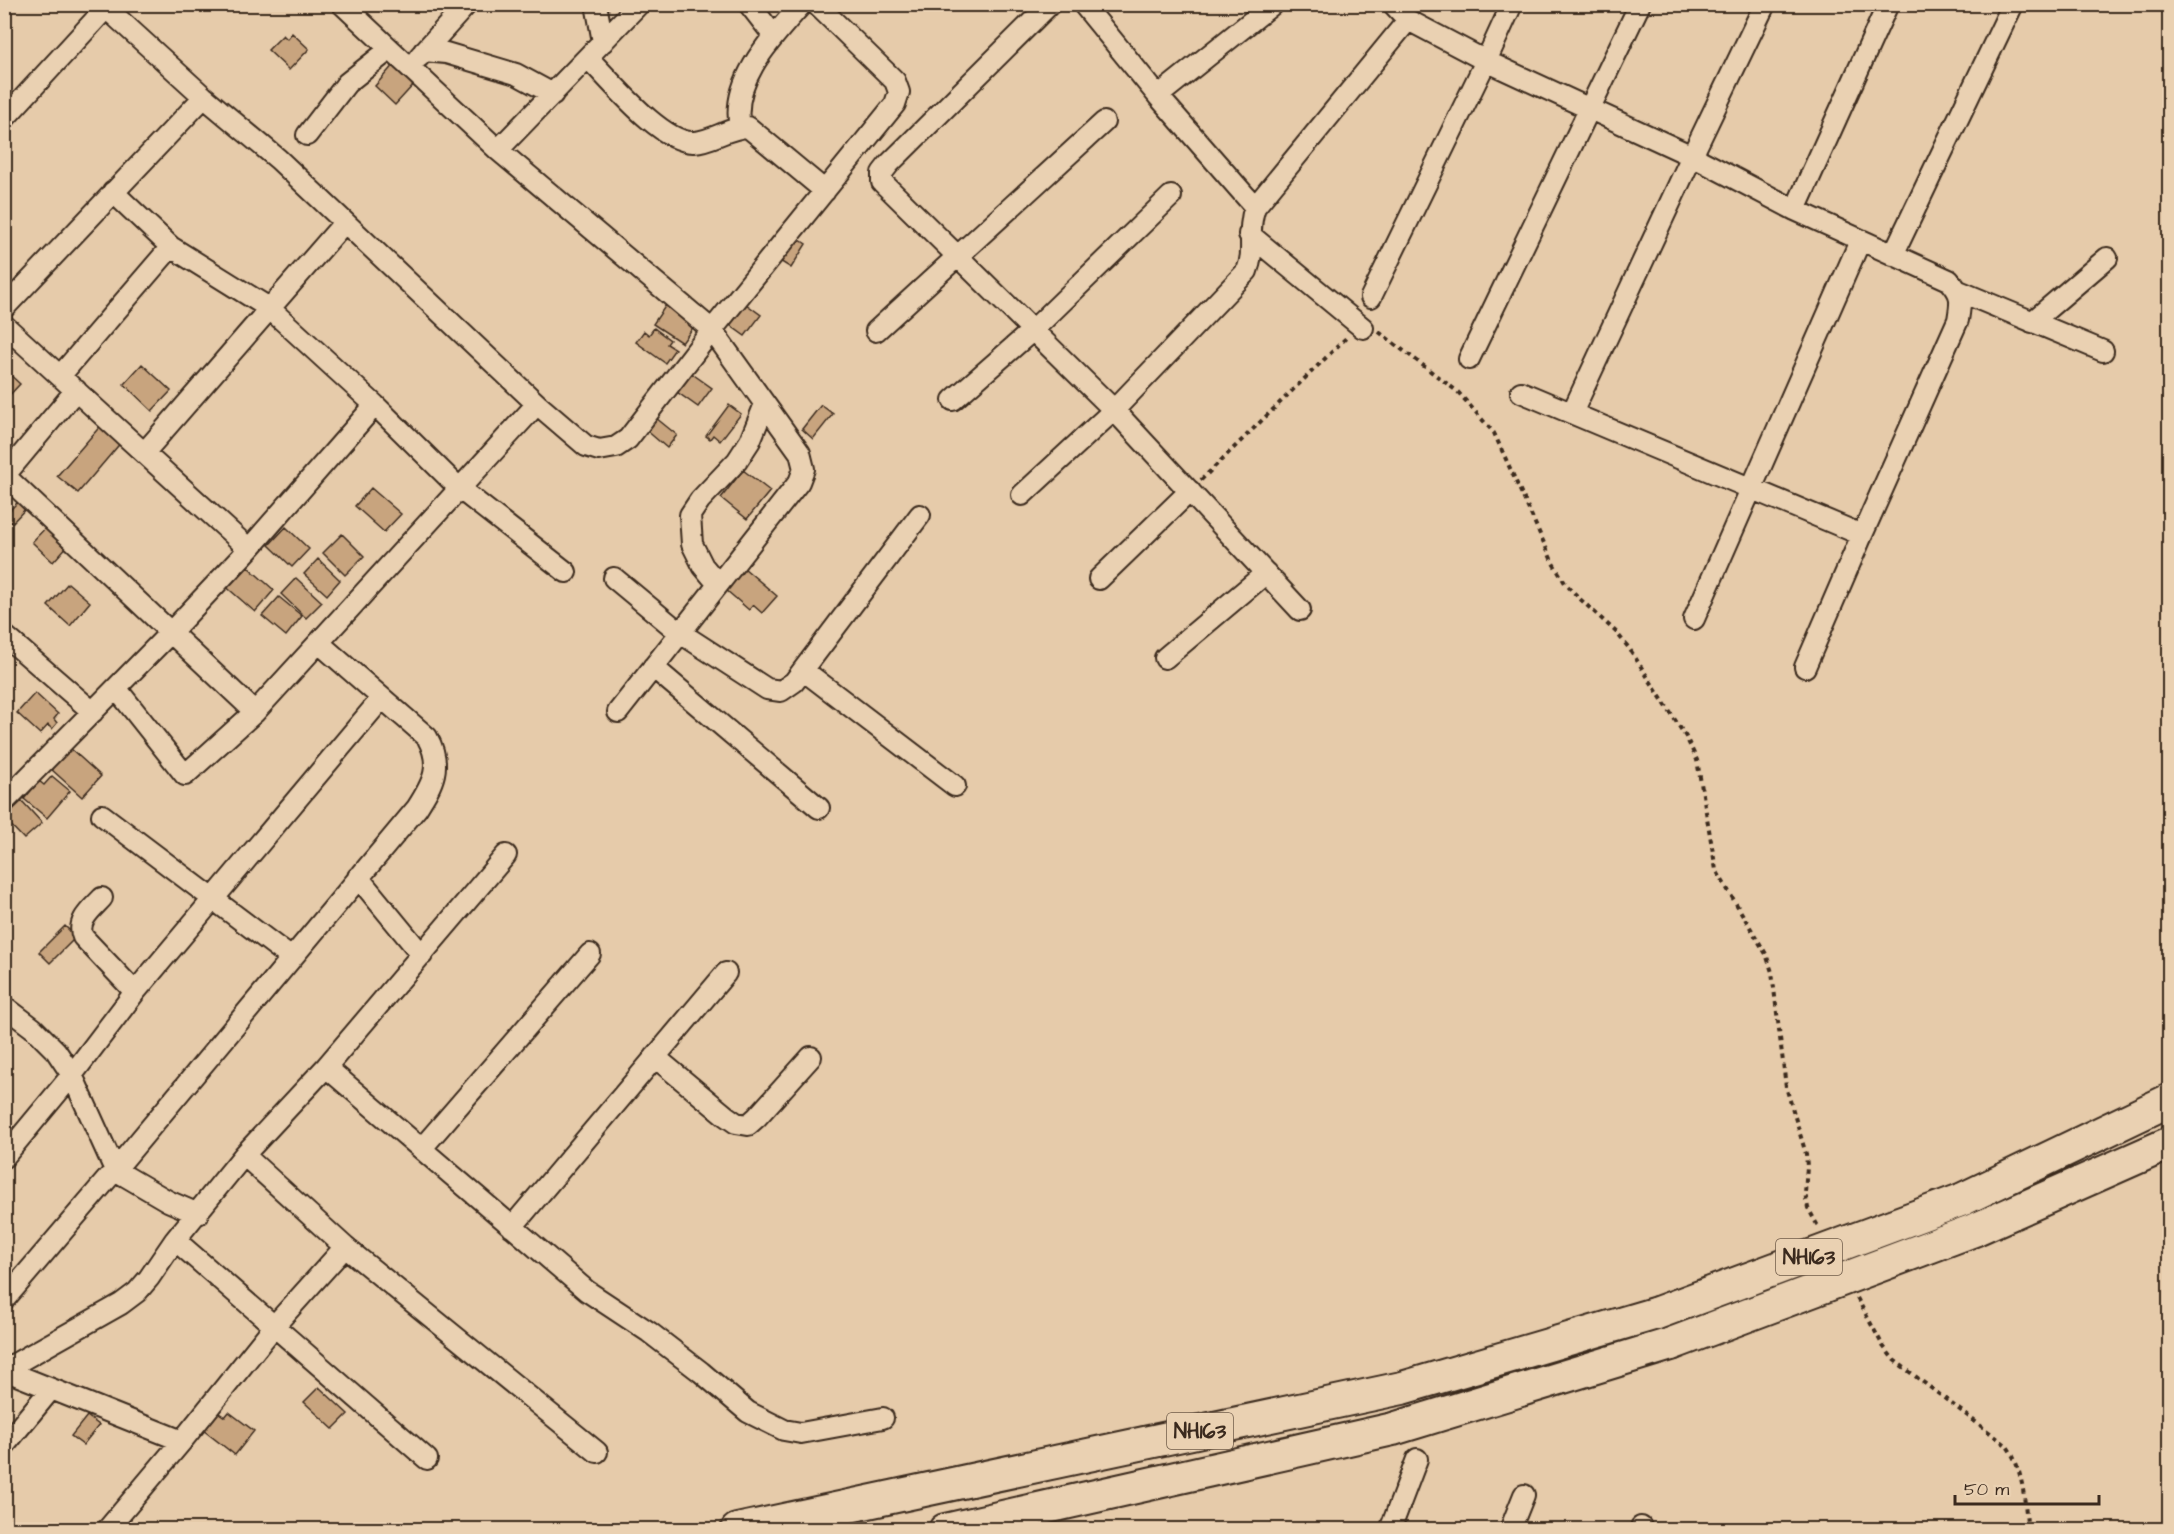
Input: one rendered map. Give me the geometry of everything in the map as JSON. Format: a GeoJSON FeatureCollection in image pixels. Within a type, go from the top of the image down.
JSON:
{"type":"FeatureCollection","features":[{"type":"Feature","properties":{"kind":"highway","name":"NH163"},"geometry":{"type":"LineString","coordinates":[[737,1530],[1402,1389],[1657,1313],[1961,1200],[2169,1100]]}},
{"type":"Feature","properties":{"kind":"highway","name":"NH163"},"geometry":{"type":"LineString","coordinates":[[945,1530],[1393,1429],[1671,1344],[1974,1230],[2169,1143]]}},
{"type":"Feature","properties":{"kind":"street"},"geometry":{"type":"LineString","coordinates":[[342,4],[498,150],[712,330],[800,453],[804,469],[799,482],[618,712]]}},
{"type":"Feature","properties":{"kind":"street"},"geometry":{"type":"LineString","coordinates":[[409,67],[467,4]]}},
{"type":"Feature","properties":{"kind":"street"},"geometry":{"type":"LineString","coordinates":[[596,4],[603,42]]}},
{"type":"Feature","properties":{"kind":"street"},"geometry":{"type":"LineString","coordinates":[[498,150],[639,4]]}},
{"type":"Feature","properties":{"kind":"street"},"geometry":{"type":"LineString","coordinates":[[749,4],[774,36]]}},
{"type":"Feature","properties":{"kind":"street"},"geometry":{"type":"LineString","coordinates":[[740,127],[737,112],[742,90],[754,65],[774,36],[802,4]]}},
{"type":"Feature","properties":{"kind":"street"},"geometry":{"type":"LineString","coordinates":[[4,118],[104,6],[204,97],[278,159],[537,404],[586,446],[599,450],[616,447],[628,439],[712,330],[895,104],[899,92],[895,81],[816,4]]}},
{"type":"Feature","properties":{"kind":"street"},"geometry":{"type":"LineString","coordinates":[[1050,4],[882,172],[882,182],[1114,410],[1300,610]]}},
{"type":"Feature","properties":{"kind":"street"},"geometry":{"type":"LineString","coordinates":[[1083,4],[1158,96],[1255,207]]}},
{"type":"Feature","properties":{"kind":"street"},"geometry":{"type":"LineString","coordinates":[[1158,96],[1273,4]]}},
{"type":"Feature","properties":{"kind":"street"},"geometry":{"type":"LineString","coordinates":[[1393,4],[1408,20],[1486,62],[1692,156],[1795,210],[1949,280],[1959,291],[2103,351]]}},
{"type":"Feature","properties":{"kind":"street"},"geometry":{"type":"LineString","coordinates":[[1371,297],[1512,4]]}},
{"type":"Feature","properties":{"kind":"street"},"geometry":{"type":"LineString","coordinates":[[1469,359],[1640,4]]}},
{"type":"Feature","properties":{"kind":"street"},"geometry":{"type":"LineString","coordinates":[[1572,413],[1765,4]]}},
{"type":"Feature","properties":{"kind":"street"},"geometry":{"type":"LineString","coordinates":[[1795,210],[1888,4]]}},
{"type":"Feature","properties":{"kind":"street"},"geometry":{"type":"LineString","coordinates":[[1893,255],[2013,4]]}},
{"type":"Feature","properties":{"kind":"street"},"geometry":{"type":"LineString","coordinates":[[1022,495],[1114,410],[1247,271],[1252,259],[1249,234],[1250,221],[1255,207],[1408,20]]}},
{"type":"Feature","properties":{"kind":"street"},"geometry":{"type":"LineString","coordinates":[[307,135],[347,83],[390,49]]}},
{"type":"Feature","properties":{"kind":"street"},"geometry":{"type":"LineString","coordinates":[[424,51],[446,53],[516,74],[553,94]]}},
{"type":"Feature","properties":{"kind":"street"},"geometry":{"type":"LineString","coordinates":[[588,58],[660,130],[679,141],[704,140],[740,127],[748,127],[825,191]]}},
{"type":"Feature","properties":{"kind":"street"},"geometry":{"type":"LineString","coordinates":[[4,308],[204,97]]}},
{"type":"Feature","properties":{"kind":"street"},"geometry":{"type":"LineString","coordinates":[[876,331],[1104,122]]}},
{"type":"Feature","properties":{"kind":"street"},"geometry":{"type":"LineString","coordinates":[[855,154],[882,172]]}},
{"type":"Feature","properties":{"kind":"street"},"geometry":{"type":"LineString","coordinates":[[113,192],[171,247],[269,308],[375,405],[460,489],[566,572]]}},
{"type":"Feature","properties":{"kind":"street"},"geometry":{"type":"LineString","coordinates":[[953,400],[1033,330],[1171,196]]}},
{"type":"Feature","properties":{"kind":"street"},"geometry":{"type":"LineString","coordinates":[[144,453],[344,223]]}},
{"type":"Feature","properties":{"kind":"street"},"geometry":{"type":"LineString","coordinates":[[1249,234],[1364,328]]}},
{"type":"Feature","properties":{"kind":"street"},"geometry":{"type":"LineString","coordinates":[[1694,620],[1860,240]]}},
{"type":"Feature","properties":{"kind":"street"},"geometry":{"type":"LineString","coordinates":[[60,376],[171,247]]}},
{"type":"Feature","properties":{"kind":"street"},"geometry":{"type":"LineString","coordinates":[[2032,321],[2107,258]]}},
{"type":"Feature","properties":{"kind":"street"},"geometry":{"type":"LineString","coordinates":[[1805,667],[1958,320],[1959,291]]}},
{"type":"Feature","properties":{"kind":"street"},"geometry":{"type":"LineString","coordinates":[[4,325],[249,549]]}},
{"type":"Feature","properties":{"kind":"street"},"geometry":{"type":"LineString","coordinates":[[76,390],[5,475],[255,712]]}},
{"type":"Feature","properties":{"kind":"street"},"geometry":{"type":"LineString","coordinates":[[1521,392],[1862,535]]}},
{"type":"Feature","properties":{"kind":"street"},"geometry":{"type":"LineString","coordinates":[[116,688],[185,775],[255,712],[537,404]]}},
{"type":"Feature","properties":{"kind":"street"},"geometry":{"type":"LineString","coordinates":[[718,584],[703,566],[692,544],[690,515],[700,500],[737,461],[750,441],[765,404]]}},
{"type":"Feature","properties":{"kind":"street"},"geometry":{"type":"LineString","coordinates":[[9,789],[93,712],[170,633],[249,549],[375,405]]}},
{"type":"Feature","properties":{"kind":"street"},"geometry":{"type":"LineString","coordinates":[[1099,579],[1190,491]]}},
{"type":"Feature","properties":{"kind":"street"},"geometry":{"type":"LineString","coordinates":[[614,578],[680,632],[767,689],[781,692],[794,682],[920,515]]}},
{"type":"Feature","properties":{"kind":"street"},"geometry":{"type":"LineString","coordinates":[[1165,657],[1266,573]]}},
{"type":"Feature","properties":{"kind":"street"},"geometry":{"type":"LineString","coordinates":[[4,635],[93,712]]}},
{"type":"Feature","properties":{"kind":"street"},"geometry":{"type":"LineString","coordinates":[[4,1300],[417,808],[432,785],[436,766],[435,750],[427,737],[319,643]]}},
{"type":"Feature","properties":{"kind":"street"},"geometry":{"type":"LineString","coordinates":[[653,667],[819,807]]}},
{"type":"Feature","properties":{"kind":"street"},"geometry":{"type":"LineString","coordinates":[[803,670],[955,786]]}},
{"type":"Feature","properties":{"kind":"street"},"geometry":{"type":"LineString","coordinates":[[4,1157],[72,1076],[135,992],[382,698]]}},
{"type":"Feature","properties":{"kind":"street"},"geometry":{"type":"LineString","coordinates":[[102,815],[290,957]]}},
{"type":"Feature","properties":{"kind":"street"},"geometry":{"type":"LineString","coordinates":[[4,1370],[121,1304],[137,1292],[175,1240],[244,1155],[326,1067],[506,855]]}},
{"type":"Feature","properties":{"kind":"street"},"geometry":{"type":"LineString","coordinates":[[358,877],[422,955]]}},
{"type":"Feature","properties":{"kind":"street"},"geometry":{"type":"LineString","coordinates":[[102,898],[81,921],[80,930],[83,937],[135,992]]}},
{"type":"Feature","properties":{"kind":"street"},"geometry":{"type":"LineString","coordinates":[[422,1148],[590,954]]}},
{"type":"Feature","properties":{"kind":"street"},"geometry":{"type":"LineString","coordinates":[[512,1227],[726,973]]}},
{"type":"Feature","properties":{"kind":"street"},"geometry":{"type":"LineString","coordinates":[[4,1006],[33,1028],[56,1051],[72,1076],[115,1170],[168,1201],[198,1214]]}},
{"type":"Feature","properties":{"kind":"street"},"geometry":{"type":"LineString","coordinates":[[655,1057],[726,1116],[736,1123],[748,1125],[811,1057]]}},
{"type":"Feature","properties":{"kind":"street"},"geometry":{"type":"LineString","coordinates":[[326,1067],[587,1291],[649,1332],[748,1412],[784,1431],[801,1433],[883,1418]]}},
{"type":"Feature","properties":{"kind":"street"},"geometry":{"type":"LineString","coordinates":[[244,1155],[345,1247],[597,1452]]}},
{"type":"Feature","properties":{"kind":"street"},"geometry":{"type":"LineString","coordinates":[[175,1240],[427,1459]]}},
{"type":"Feature","properties":{"kind":"street"},"geometry":{"type":"LineString","coordinates":[[107,1530],[275,1325],[345,1247]]}},
{"type":"Feature","properties":{"kind":"street"},"geometry":{"type":"LineString","coordinates":[[4,1370],[182,1441]]}},
{"type":"Feature","properties":{"kind":"street"},"geometry":{"type":"LineString","coordinates":[[4,1446],[51,1389]]}},
{"type":"Feature","properties":{"kind":"street"},"geometry":{"type":"LineString","coordinates":[[1390,1530],[1417,1459]]}},
{"type":"Feature","properties":{"kind":"street"},"geometry":{"type":"LineString","coordinates":[[1510,1530],[1524,1495]]}},
{"type":"Feature","properties":{"kind":"path"},"geometry":{"type":"LineString","coordinates":[[1190,491],[1351,332],[1364,328],[1382,333],[1458,392],[1494,433],[1553,562],[1565,583],[1578,598],[1616,632],[1629,648],[1690,745],[1697,760],[1716,870],[1766,954],[1772,972],[1786,1087],[1806,1154],[1805,1193],[1808,1208],[1820,1229]]}},
{"type":"Feature","properties":{"kind":"path"},"geometry":{"type":"LineString","coordinates":[[1854,1293],[1883,1346],[1894,1360],[2006,1445],[2016,1458],[2020,1471],[2028,1530]]}},
{"type":"Feature","properties":{"kind":"building"},"geometry":{"type":"Polygon","coordinates":[[[292,33],[309,49],[289,70],[268,50],[283,35],[287,39],[292,33]]]}},
{"type":"Feature","properties":{"kind":"building"},"geometry":{"type":"Polygon","coordinates":[[[395,63],[416,82],[395,105],[375,86],[395,63]]]}},
{"type":"Feature","properties":{"kind":"building"},"geometry":{"type":"Polygon","coordinates":[[[791,234],[806,244],[791,268],[775,258],[791,234]]]}},
{"type":"Feature","properties":{"kind":"building"},"geometry":{"type":"Polygon","coordinates":[[[668,302],[697,322],[682,343],[653,324],[668,302]]]}},
{"type":"Feature","properties":{"kind":"building"},"geometry":{"type":"Polygon","coordinates":[[[746,304],[761,315],[745,336],[727,323],[734,315],[736,317],[746,304]]]}},
{"type":"Feature","properties":{"kind":"building"},"geometry":{"type":"Polygon","coordinates":[[[654,328],[670,340],[667,344],[675,349],[665,363],[636,342],[644,331],[649,335],[654,328]]]}},
{"type":"Feature","properties":{"kind":"building"},"geometry":{"type":"Polygon","coordinates":[[[142,364],[171,391],[152,411],[124,384],[142,364]]]}},
{"type":"Feature","properties":{"kind":"building"},"geometry":{"type":"Polygon","coordinates":[[[4,369],[20,384],[4,401],[4,369]]]}},
{"type":"Feature","properties":{"kind":"building"},"geometry":{"type":"Polygon","coordinates":[[[691,373],[712,388],[698,407],[677,392],[691,373]]]}},
{"type":"Feature","properties":{"kind":"building"},"geometry":{"type":"Polygon","coordinates":[[[729,405],[741,414],[720,441],[713,435],[710,439],[706,436],[729,405]]]}},
{"type":"Feature","properties":{"kind":"building"},"geometry":{"type":"Polygon","coordinates":[[[821,405],[833,414],[813,439],[802,429],[821,405]]]}},
{"type":"Feature","properties":{"kind":"building"},"geometry":{"type":"Polygon","coordinates":[[[656,418],[677,435],[667,448],[646,430],[656,418]]]}},
{"type":"Feature","properties":{"kind":"building"},"geometry":{"type":"Polygon","coordinates":[[[103,423],[123,440],[78,493],[57,476],[103,423]]]}},
{"type":"Feature","properties":{"kind":"building"},"geometry":{"type":"Polygon","coordinates":[[[743,470],[770,491],[747,519],[721,498],[743,470]]]}},
{"type":"Feature","properties":{"kind":"building"},"geometry":{"type":"Polygon","coordinates":[[[371,488],[401,514],[384,532],[355,506],[371,488]]]}},
{"type":"Feature","properties":{"kind":"building"},"geometry":{"type":"Polygon","coordinates":[[[22,498],[30,504],[12,523],[4,516],[22,498]]]}},
{"type":"Feature","properties":{"kind":"building"},"geometry":{"type":"Polygon","coordinates":[[[50,523],[70,543],[53,562],[32,542],[50,523]]]}},
{"type":"Feature","properties":{"kind":"building"},"geometry":{"type":"Polygon","coordinates":[[[286,527],[309,549],[292,567],[269,545],[286,527]]]}},
{"type":"Feature","properties":{"kind":"building"},"geometry":{"type":"Polygon","coordinates":[[[342,534],[364,556],[345,575],[323,553],[342,534]]]}},
{"type":"Feature","properties":{"kind":"building"},"geometry":{"type":"Polygon","coordinates":[[[318,559],[340,580],[327,595],[304,574],[318,559]]]}},
{"type":"Feature","properties":{"kind":"building"},"geometry":{"type":"Polygon","coordinates":[[[248,567],[274,590],[255,612],[223,584],[233,573],[238,578],[248,567]]]}},
{"type":"Feature","properties":{"kind":"building"},"geometry":{"type":"Polygon","coordinates":[[[744,568],[777,596],[762,613],[753,605],[749,610],[726,590],[744,568]]]}},
{"type":"Feature","properties":{"kind":"building"},"geometry":{"type":"Polygon","coordinates":[[[296,578],[322,602],[306,618],[281,594],[296,578]]]}},
{"type":"Feature","properties":{"kind":"building"},"geometry":{"type":"Polygon","coordinates":[[[68,583],[90,602],[70,626],[48,606],[68,583]]]}},
{"type":"Feature","properties":{"kind":"building"},"geometry":{"type":"Polygon","coordinates":[[[279,597],[302,616],[286,636],[262,616],[279,597]]]}},
{"type":"Feature","properties":{"kind":"building"},"geometry":{"type":"Polygon","coordinates":[[[35,693],[58,714],[54,719],[57,723],[52,729],[48,725],[40,734],[17,713],[35,693]]]}},
{"type":"Feature","properties":{"kind":"building"},"geometry":{"type":"Polygon","coordinates":[[[70,748],[101,776],[82,797],[51,769],[70,748]]]}},
{"type":"Feature","properties":{"kind":"building"},"geometry":{"type":"Polygon","coordinates":[[[52,776],[70,791],[47,818],[24,799],[39,781],[44,785],[52,776]]]}},
{"type":"Feature","properties":{"kind":"building"},"geometry":{"type":"Polygon","coordinates":[[[22,801],[42,823],[24,839],[4,818],[22,801]]]}},
{"type":"Feature","properties":{"kind":"building"},"geometry":{"type":"Polygon","coordinates":[[[65,926],[76,937],[50,963],[39,952],[65,926]]]}},
{"type":"Feature","properties":{"kind":"building"},"geometry":{"type":"Polygon","coordinates":[[[319,1387],[348,1414],[333,1429],[304,1402],[319,1387]]]}},
{"type":"Feature","properties":{"kind":"building"},"geometry":{"type":"Polygon","coordinates":[[[216,1411],[225,1417],[229,1412],[254,1431],[235,1455],[202,1429],[216,1411]]]}},
{"type":"Feature","properties":{"kind":"building"},"geometry":{"type":"Polygon","coordinates":[[[87,1416],[99,1425],[83,1445],[71,1436],[87,1416]]]}}]}
